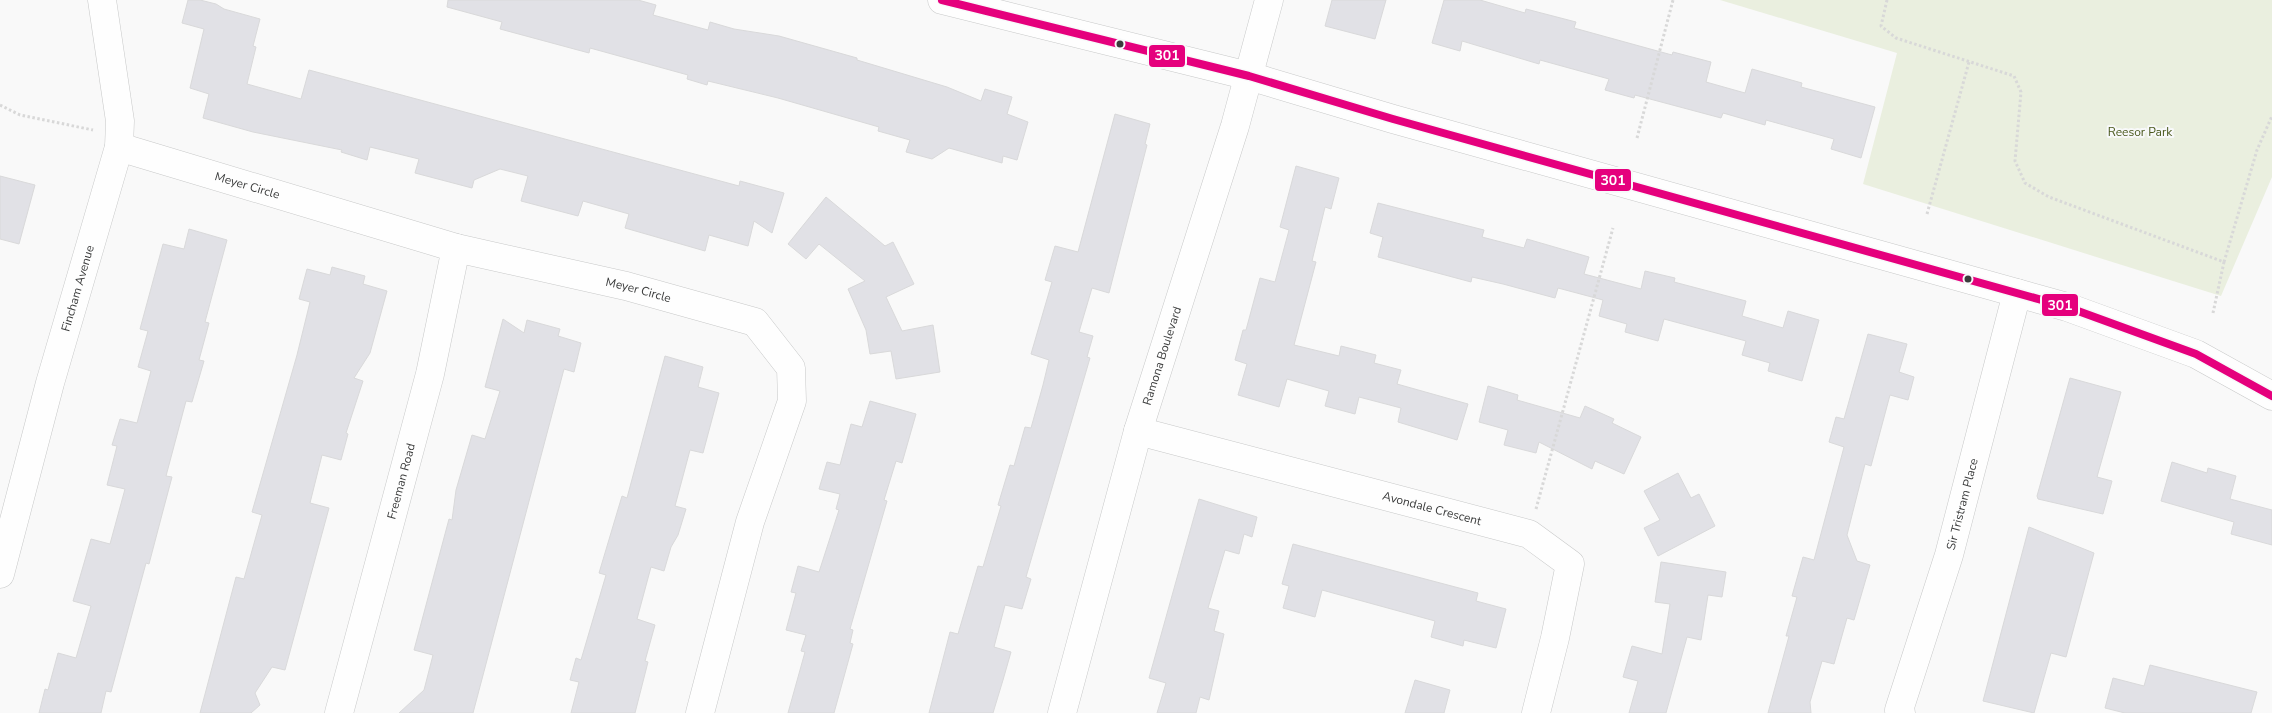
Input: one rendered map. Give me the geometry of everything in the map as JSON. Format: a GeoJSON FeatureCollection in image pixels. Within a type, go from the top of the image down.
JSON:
{"type":"FeatureCollection","features":[{"type":"Feature","properties":{"kind":"street","name":"Fincham Avenue"},"geometry":{"type":"LineString","coordinates":[[0,574],[50,383],[119,141],[120,121],[102,0]]}},
{"type":"Feature","properties":{"kind":"street"},"geometry":{"type":"LineString","coordinates":[[942,0],[1249,76],[1393,119],[2068,307],[2196,354],[2272,396]]}},
{"type":"Feature","properties":{"kind":"street","name":"Ramona Boulevard"},"geometry":{"type":"LineString","coordinates":[[1062,713],[1138,431],[1249,76],[1268,0]]}},
{"type":"Feature","properties":{"kind":"street","name":"Meyer Circle"},"geometry":{"type":"LineString","coordinates":[[119,141],[456,248],[626,286],[755,322],[791,368],[792,401],[750,522],[700,713]]}},
{"type":"Feature","properties":{"kind":"street","name":"Freeman Road"},"geometry":{"type":"LineString","coordinates":[[338,713],[430,374],[456,248]]}},
{"type":"Feature","properties":{"kind":"street","name":"Sir Tristram Place"},"geometry":{"type":"LineString","coordinates":[[1901,713],[1899,710],[1949,556],[2017,293]]}},
{"type":"Feature","properties":{"kind":"street","name":"Avondale Crescent"},"geometry":{"type":"LineString","coordinates":[[1138,431],[1529,534],[1570,564],[1555,638],[1536,713]]}},
{"type":"Feature","properties":{"kind":"path"},"geometry":{"type":"LineString","coordinates":[[1637,138],[1674,0]]}},
{"type":"Feature","properties":{"kind":"path"},"geometry":{"type":"LineString","coordinates":[[1887,0],[1881,26],[1896,38],[2014,76],[2021,92],[2015,161],[2025,183],[2049,197],[2224,262]]}},
{"type":"Feature","properties":{"kind":"path"},"geometry":{"type":"LineString","coordinates":[[1927,214],[1969,62]]}},
{"type":"Feature","properties":{"kind":"path"},"geometry":{"type":"LineString","coordinates":[[0,105],[20,115],[119,141]]}},
{"type":"Feature","properties":{"kind":"path"},"geometry":{"type":"LineString","coordinates":[[2213,313],[2224,262],[2257,150],[2272,116]]}},
{"type":"Feature","properties":{"kind":"path"},"geometry":{"type":"LineString","coordinates":[[1529,534],[1613,228]]}},
{"type":"Feature","properties":{"kind":"green space","name":"Reesor Park"},"geometry":{"type":"Polygon","coordinates":[[[1720,0],[2272,0],[2272,177],[2221,296],[1863,184],[1897,53],[1720,0]]]}},
{"type":"Feature","properties":{"kind":"building"},"geometry":{"type":"Polygon","coordinates":[[[188,0],[200,0],[216,4],[224,9],[260,19],[253,46],[256,47],[247,84],[301,99],[309,70],[739,186],[740,181],[784,193],[772,233],[754,221],[748,246],[709,235],[705,251],[625,228],[629,214],[583,201],[578,216],[521,201],[528,176],[500,169],[474,180],[472,188],[415,173],[419,159],[370,147],[367,160],[341,152],[342,150],[253,132],[203,118],[209,94],[190,88],[204,29],[182,23],[188,0]]]}},
{"type":"Feature","properties":{"kind":"building"},"geometry":{"type":"Polygon","coordinates":[[[448,0],[638,0],[656,5],[653,15],[708,30],[710,22],[734,29],[779,36],[857,58],[857,60],[947,87],[981,101],[985,89],[1012,97],[1007,114],[1028,122],[1017,160],[1003,156],[1002,163],[949,148],[932,159],[906,152],[910,140],[878,131],[879,127],[778,98],[708,81],[707,85],[687,79],[688,75],[590,48],[589,53],[500,29],[502,22],[447,7],[448,0]]]}},
{"type":"Feature","properties":{"kind":"building"},"geometry":{"type":"Polygon","coordinates":[[[1332,0],[1386,0],[1375,39],[1325,26],[1332,0]]]}},
{"type":"Feature","properties":{"kind":"building"},"geometry":{"type":"Polygon","coordinates":[[[1444,0],[1480,0],[1525,13],[1526,9],[1576,22],[1574,28],[1672,55],[1673,52],[1711,62],[1706,82],[1745,93],[1752,69],[1802,83],[1801,87],[1875,107],[1861,158],[1831,149],[1834,139],[1766,120],[1765,125],[1723,113],[1721,118],[1635,95],[1634,98],[1605,90],[1609,79],[1540,60],[1539,64],[1462,41],[1460,51],[1432,43],[1444,0]]]}},
{"type":"Feature","properties":{"kind":"building"},"geometry":{"type":"Polygon","coordinates":[[[1115,114],[1150,124],[1145,144],[1147,145],[1109,293],[1092,288],[1079,332],[1093,336],[1087,357],[1090,358],[1026,577],[1031,579],[1022,609],[1005,605],[994,647],[1011,652],[993,713],[929,713],[950,632],[958,634],[978,566],[983,567],[1001,506],[998,505],[1010,465],[1014,466],[1025,427],[1031,428],[1043,385],[1049,360],[1031,354],[1052,282],[1045,280],[1055,246],[1078,252],[1115,114]]]}},
{"type":"Feature","properties":{"kind":"building"},"geometry":{"type":"Polygon","coordinates":[[[1296,166],[1339,178],[1331,209],[1325,207],[1312,261],[1316,262],[1294,345],[1339,356],[1341,346],[1376,355],[1374,363],[1401,370],[1397,384],[1468,404],[1457,440],[1398,422],[1401,408],[1359,397],[1355,414],[1325,406],[1329,391],[1287,379],[1279,407],[1238,395],[1247,364],[1235,360],[1243,330],[1246,330],[1260,278],[1275,282],[1289,230],[1280,227],[1296,166]]]}},
{"type":"Feature","properties":{"kind":"building"},"geometry":{"type":"Polygon","coordinates":[[[0,176],[35,185],[19,244],[0,239],[0,176]]]}},
{"type":"Feature","properties":{"kind":"building"},"geometry":{"type":"Polygon","coordinates":[[[826,197],[885,246],[893,242],[914,284],[886,297],[902,331],[933,325],[940,372],[896,379],[891,351],[870,354],[866,330],[848,289],[865,281],[819,244],[806,259],[788,244],[826,197]]]}},
{"type":"Feature","properties":{"kind":"building"},"geometry":{"type":"Polygon","coordinates":[[[1378,203],[1484,230],[1482,237],[1524,248],[1527,239],[1589,257],[1584,274],[1641,289],[1645,271],[1675,278],[1674,282],[1746,301],[1742,316],[1783,328],[1788,311],[1819,320],[1802,381],[1768,371],[1770,363],[1742,355],[1746,341],[1664,319],[1658,341],[1625,332],[1627,324],[1599,316],[1603,300],[1558,288],[1555,298],[1472,277],[1471,282],[1378,257],[1383,237],[1370,233],[1378,203]]]}},
{"type":"Feature","properties":{"kind":"building"},"geometry":{"type":"Polygon","coordinates":[[[189,229],[227,240],[205,322],[209,323],[199,360],[204,361],[192,402],[186,401],[166,476],[172,477],[149,564],[146,563],[111,692],[106,691],[101,713],[39,713],[45,689],[48,690],[58,653],[76,658],[91,606],[73,601],[91,539],[110,544],[125,489],[107,485],[117,446],[112,445],[120,419],[137,423],[151,371],[138,367],[148,331],[140,329],[163,244],[184,249],[189,229]]]}},
{"type":"Feature","properties":{"kind":"building"},"geometry":{"type":"Polygon","coordinates":[[[332,267],[365,276],[363,284],[387,291],[370,353],[354,378],[363,381],[346,433],[348,434],[341,460],[322,455],[310,503],[329,508],[285,670],[272,667],[255,693],[260,705],[251,713],[200,713],[236,577],[244,579],[262,515],[252,512],[297,355],[310,302],[299,299],[307,269],[330,275],[332,267]]]}},
{"type":"Feature","properties":{"kind":"building"},"geometry":{"type":"Polygon","coordinates":[[[503,319],[524,333],[527,320],[560,329],[558,336],[581,343],[574,372],[564,369],[473,713],[399,713],[424,690],[433,655],[414,650],[449,519],[452,520],[456,490],[472,435],[485,439],[500,391],[485,387],[503,319]]]}},
{"type":"Feature","properties":{"kind":"building"},"geometry":{"type":"Polygon","coordinates":[[[1868,334],[1907,344],[1899,372],[1914,377],[1908,400],[1890,395],[1871,466],[1865,464],[1847,535],[1857,561],[1870,565],[1854,620],[1847,618],[1834,664],[1822,661],[1810,702],[1811,713],[1768,713],[1789,636],[1786,636],[1797,597],[1792,596],[1803,557],[1814,560],[1844,447],[1829,442],[1836,417],[1844,419],[1868,334]]]}},
{"type":"Feature","properties":{"kind":"building"},"geometry":{"type":"Polygon","coordinates":[[[665,356],[703,367],[698,387],[719,393],[703,453],[690,450],[675,506],[686,509],[678,535],[671,547],[664,571],[651,567],[637,619],[655,625],[645,661],[648,662],[635,713],[571,713],[579,682],[570,680],[576,658],[581,660],[606,575],[599,573],[622,496],[627,498],[665,356]]]}},
{"type":"Feature","properties":{"kind":"building"},"geometry":{"type":"Polygon","coordinates":[[[2070,378],[2121,392],[2097,477],[2112,481],[2103,514],[2038,499],[2037,496],[2070,378]]]}},
{"type":"Feature","properties":{"kind":"building"},"geometry":{"type":"Polygon","coordinates":[[[1488,386],[1518,395],[1517,400],[1580,418],[1585,406],[1614,419],[1612,423],[1641,437],[1624,474],[1595,461],[1592,469],[1539,442],[1536,453],[1504,445],[1508,430],[1479,422],[1488,386]]]}},
{"type":"Feature","properties":{"kind":"building"},"geometry":{"type":"Polygon","coordinates":[[[870,401],[916,414],[902,463],[896,461],[884,500],[887,501],[850,629],[853,630],[850,643],[853,644],[834,713],[788,713],[805,652],[801,651],[806,635],[786,630],[796,593],[791,592],[798,566],[819,572],[839,510],[836,509],[840,494],[819,489],[827,462],[840,465],[851,424],[862,427],[870,401]]]}},
{"type":"Feature","properties":{"kind":"building"},"geometry":{"type":"Polygon","coordinates":[[[2172,462],[2207,473],[2208,468],[2236,476],[2230,499],[2272,510],[2272,545],[2231,534],[2234,522],[2161,501],[2172,462]]]}},
{"type":"Feature","properties":{"kind":"building"},"geometry":{"type":"Polygon","coordinates":[[[1678,473],[1691,498],[1699,494],[1715,526],[1658,556],[1644,528],[1660,520],[1644,491],[1678,473]]]}},
{"type":"Feature","properties":{"kind":"building"},"geometry":{"type":"Polygon","coordinates":[[[1199,499],[1257,517],[1252,537],[1244,534],[1239,554],[1225,550],[1208,608],[1219,611],[1214,631],[1224,634],[1209,700],[1200,697],[1196,713],[1157,713],[1166,683],[1149,678],[1199,499]]]}},
{"type":"Feature","properties":{"kind":"building"},"geometry":{"type":"Polygon","coordinates":[[[2029,527],[2094,553],[2066,657],[2051,653],[2034,713],[1983,701],[2029,527]]]}},
{"type":"Feature","properties":{"kind":"building"},"geometry":{"type":"Polygon","coordinates":[[[1293,544],[1478,593],[1476,601],[1506,609],[1496,648],[1464,640],[1463,646],[1431,637],[1435,621],[1322,590],[1315,617],[1283,608],[1289,586],[1282,584],[1293,544]]]}},
{"type":"Feature","properties":{"kind":"building"},"geometry":{"type":"Polygon","coordinates":[[[1661,562],[1726,572],[1722,597],[1708,595],[1701,640],[1687,637],[1666,713],[1629,713],[1638,681],[1623,677],[1632,646],[1662,654],[1670,604],[1655,602],[1661,562]]]}},
{"type":"Feature","properties":{"kind":"building"},"geometry":{"type":"Polygon","coordinates":[[[2150,665],[2257,692],[2251,713],[2125,713],[2105,708],[2113,678],[2144,686],[2150,665]]]}},
{"type":"Feature","properties":{"kind":"building"},"geometry":{"type":"Polygon","coordinates":[[[1415,680],[1450,690],[1444,713],[1405,713],[1415,680]]]}},
{"type":"Feature","properties":{"kind":"transit line","name":"301"},"geometry":{"type":"LineString","coordinates":[[942,0],[1249,76],[1393,119],[2067,307],[2196,354],[2272,396]]}}]}
